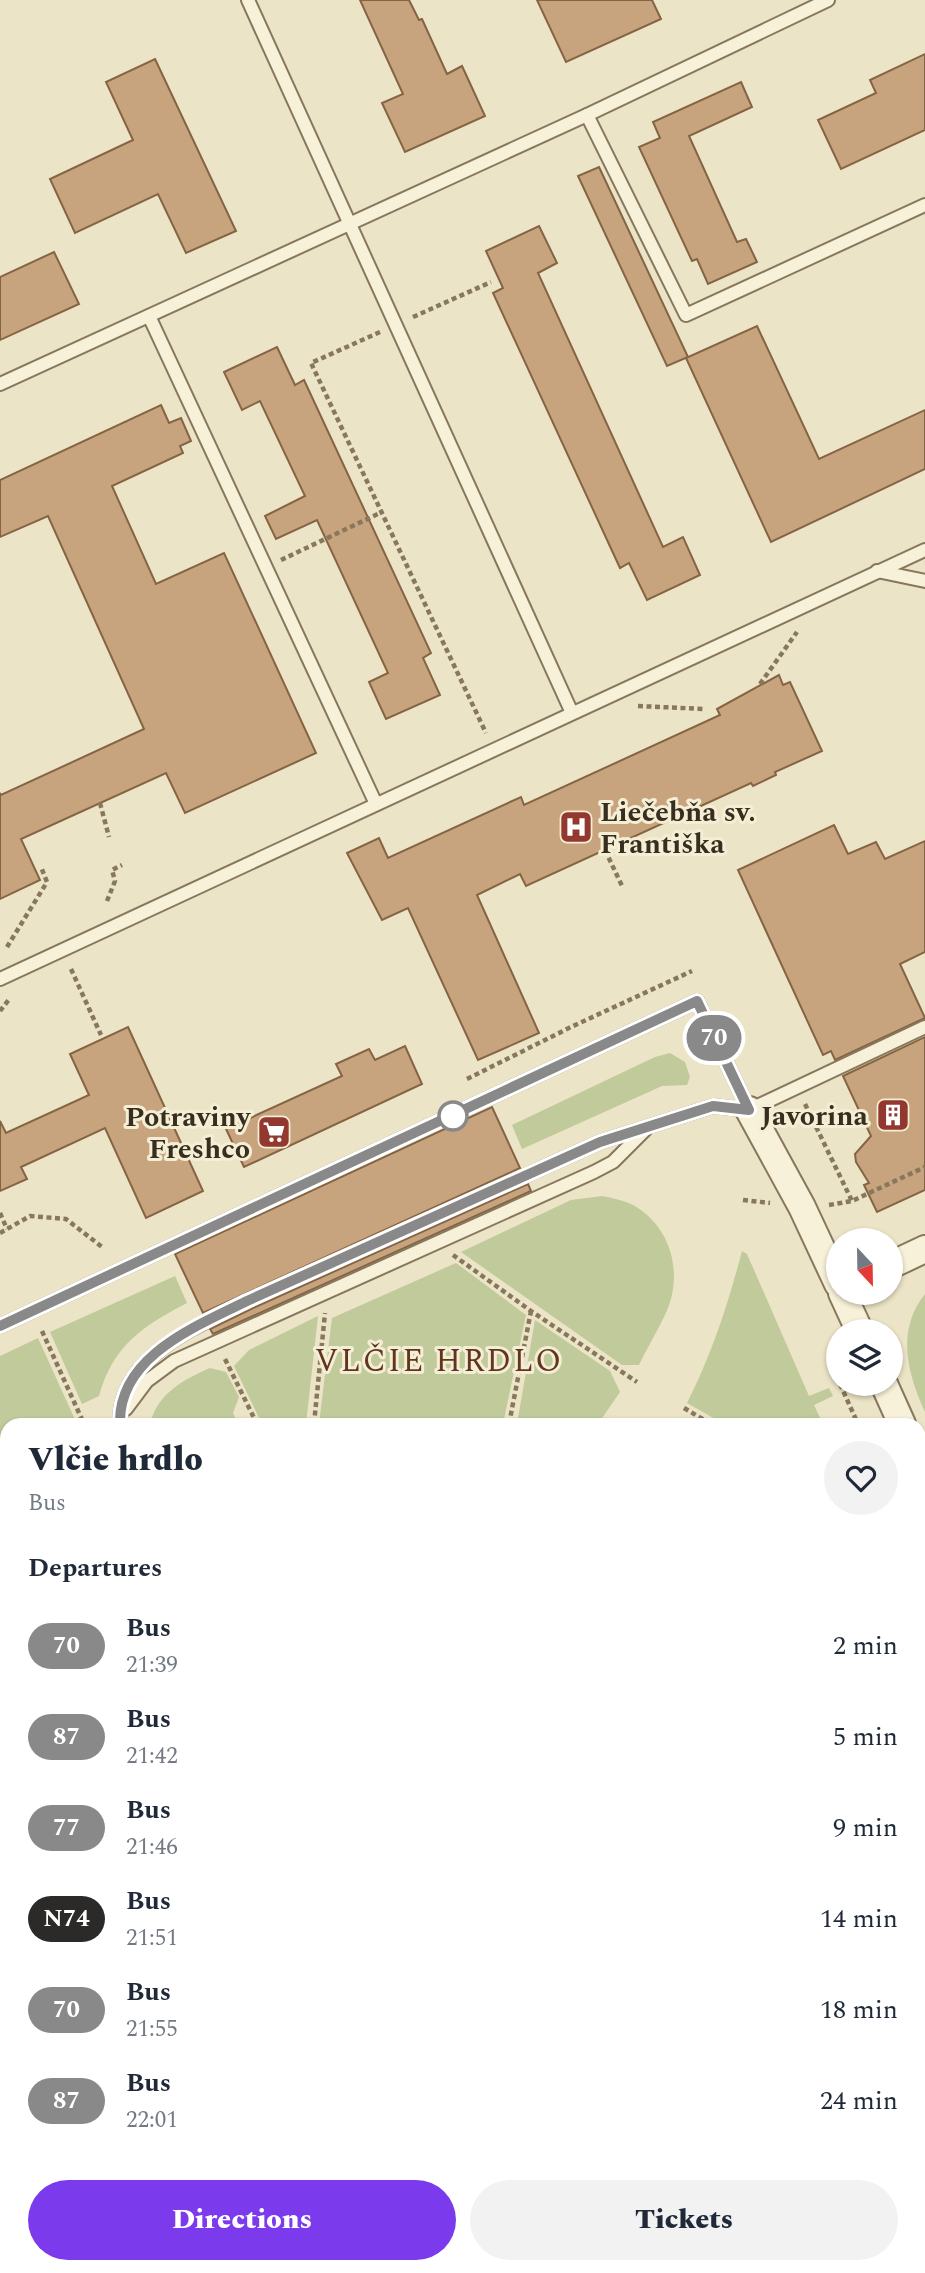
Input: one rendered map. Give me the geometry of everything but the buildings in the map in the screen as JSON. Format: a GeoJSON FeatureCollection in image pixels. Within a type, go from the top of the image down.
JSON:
{"type":"FeatureCollection","features":[{"type":"Feature","properties":{"kind":"street"},"geometry":{"type":"LineString","coordinates":[[749,1110],[826,1259]]}},
{"type":"Feature","properties":{"kind":"street"},"geometry":{"type":"LineString","coordinates":[[903,1259],[925,1249]]}},
{"type":"Feature","properties":{"kind":"street"},"geometry":{"type":"LineString","coordinates":[[889,1396],[899,1418]]}},
{"type":"Feature","properties":{"kind":"lane"},"geometry":{"type":"LineString","coordinates":[[248,0],[572,713]]}},
{"type":"Feature","properties":{"kind":"lane"},"geometry":{"type":"LineString","coordinates":[[0,384],[587,115],[828,0]]}},
{"type":"Feature","properties":{"kind":"lane"},"geometry":{"type":"LineString","coordinates":[[587,115],[686,315],[925,205]]}},
{"type":"Feature","properties":{"kind":"lane"},"geometry":{"type":"LineString","coordinates":[[149,316],[376,804]]}},
{"type":"Feature","properties":{"kind":"lane"},"geometry":{"type":"LineString","coordinates":[[0,979],[925,550]]}},
{"type":"Feature","properties":{"kind":"lane"},"geometry":{"type":"LineString","coordinates":[[877,571],[925,581]]}},
{"type":"Feature","properties":{"kind":"lane"},"geometry":{"type":"LineString","coordinates":[[0,1326],[697,1001],[749,1110]]}},
{"type":"Feature","properties":{"kind":"lane"},"geometry":{"type":"LineString","coordinates":[[121,1418],[130,1383],[151,1357],[192,1329],[260,1295],[600,1142],[713,1106],[749,1110],[925,1027]]}},
{"type":"Feature","properties":{"kind":"lane"},"geometry":{"type":"LineString","coordinates":[[122,1418],[147,1381],[174,1361],[594,1172],[613,1162],[652,1124]]}},
{"type":"Feature","properties":{"kind":"path"},"geometry":{"type":"LineString","coordinates":[[491,282],[311,363],[494,750]]}},
{"type":"Feature","properties":{"kind":"path"},"geometry":{"type":"LineString","coordinates":[[266,567],[382,512]]}},
{"type":"Feature","properties":{"kind":"path"},"geometry":{"type":"LineString","coordinates":[[760,684],[822,597]]}},
{"type":"Feature","properties":{"kind":"path"},"geometry":{"type":"LineString","coordinates":[[595,703],[705,709]]}},
{"type":"Feature","properties":{"kind":"path"},"geometry":{"type":"LineString","coordinates":[[100,803],[109,837]]}},
{"type":"Feature","properties":{"kind":"path"},"geometry":{"type":"LineString","coordinates":[[605,850],[622,888]]}},
{"type":"Feature","properties":{"kind":"path"},"geometry":{"type":"LineString","coordinates":[[107,901],[116,881],[112,870],[122,864]]}},
{"type":"Feature","properties":{"kind":"path"},"geometry":{"type":"LineString","coordinates":[[7,947],[47,882],[41,867]]}},
{"type":"Feature","properties":{"kind":"path"},"geometry":{"type":"LineString","coordinates":[[71,969],[101,1035]]}},
{"type":"Feature","properties":{"kind":"path"},"geometry":{"type":"LineString","coordinates":[[467,1079],[570,1027],[692,971]]}},
{"type":"Feature","properties":{"kind":"path"},"geometry":{"type":"LineString","coordinates":[[804,1102],[852,1201]]}},
{"type":"Feature","properties":{"kind":"path"},"geometry":{"type":"LineString","coordinates":[[817,1207],[852,1201],[925,1167]]}},
{"type":"Feature","properties":{"kind":"path"},"geometry":{"type":"LineString","coordinates":[[0,1213],[7,1229]]}},
{"type":"Feature","properties":{"kind":"path"},"geometry":{"type":"LineString","coordinates":[[0,1233],[30,1216],[66,1219],[102,1247]]}},
{"type":"Feature","properties":{"kind":"path"},"geometry":{"type":"LineString","coordinates":[[449,1252],[637,1382]]}},
{"type":"Feature","properties":{"kind":"path"},"geometry":{"type":"LineString","coordinates":[[315,1418],[326,1309]]}},
{"type":"Feature","properties":{"kind":"path"},"geometry":{"type":"LineString","coordinates":[[510,1418],[531,1311]]}},
{"type":"Feature","properties":{"kind":"path"},"geometry":{"type":"LineString","coordinates":[[42,1331],[81,1418]]}},
{"type":"Feature","properties":{"kind":"path"},"geometry":{"type":"LineString","coordinates":[[223,1355],[254,1418]]}},
{"type":"Feature","properties":{"kind":"path"},"geometry":{"type":"LineString","coordinates":[[846,1396],[855,1418]]}},
{"type":"Feature","properties":{"kind":"path"},"geometry":{"type":"LineString","coordinates":[[684,1408],[701,1418]]}},
{"type":"Feature","properties":{"kind":"green space"},"geometry":{"type":"Polygon","coordinates":[[[670,1053],[685,1062],[690,1077],[687,1085],[662,1086],[522,1149],[512,1125],[655,1057],[670,1053]]]}},
{"type":"Feature","properties":{"kind":"green space"},"geometry":{"type":"Polygon","coordinates":[[[602,1196],[629,1203],[645,1214],[656,1224],[670,1249],[674,1278],[668,1308],[639,1365],[622,1365],[461,1252],[571,1200],[602,1196]]]}},
{"type":"Feature","properties":{"kind":"green space"},"geometry":{"type":"Polygon","coordinates":[[[742,1251],[747,1254],[809,1396],[826,1389],[826,1396],[833,1396],[814,1405],[820,1418],[713,1418],[687,1403],[719,1328],[742,1251]]]}},
{"type":"Feature","properties":{"kind":"green space"},"geometry":{"type":"Polygon","coordinates":[[[456,1263],[526,1315],[504,1418],[320,1418],[332,1318],[456,1263]]]}},
{"type":"Feature","properties":{"kind":"green space"},"geometry":{"type":"Polygon","coordinates":[[[175,1276],[187,1303],[157,1320],[132,1339],[112,1363],[99,1396],[82,1404],[50,1332],[175,1276]]]}},
{"type":"Feature","properties":{"kind":"green space"},"geometry":{"type":"Polygon","coordinates":[[[925,1294],[925,1412],[913,1382],[907,1352],[910,1322],[925,1294]]]}},
{"type":"Feature","properties":{"kind":"green space"},"geometry":{"type":"Polygon","coordinates":[[[318,1316],[307,1418],[259,1418],[234,1366],[249,1350],[318,1316]]]}},
{"type":"Feature","properties":{"kind":"green space"},"geometry":{"type":"Polygon","coordinates":[[[535,1320],[610,1371],[620,1392],[602,1418],[518,1418],[535,1320]]]}},
{"type":"Feature","properties":{"kind":"green space"},"geometry":{"type":"Polygon","coordinates":[[[38,1338],[74,1418],[0,1418],[0,1356],[38,1338]]]}},
{"type":"Feature","properties":{"kind":"green space"},"geometry":{"type":"Polygon","coordinates":[[[210,1368],[226,1372],[239,1397],[233,1413],[235,1418],[152,1418],[165,1396],[190,1377],[210,1368]]]}},
{"type":"Feature","properties":{"kind":"bus line","name":"70"},"geometry":{"type":"LineString","coordinates":[[0,1326],[697,1001],[749,1110],[713,1106],[600,1142],[247,1301],[192,1329],[151,1357],[130,1383],[120,1418]]}},
{"type":"Feature","properties":{"kind":"place","name":"Liečebňa sv. Františka"},"geometry":{"type":"Point","coordinates":[576,827]}},
{"type":"Feature","properties":{"kind":"place","name":"Javorina"},"geometry":{"type":"Point","coordinates":[893,1115]}},
{"type":"Feature","properties":{"kind":"place","name":"Potraviny Freshco"},"geometry":{"type":"Point","coordinates":[274,1132]}},
{"type":"Feature","properties":{"kind":"district","name":"VLČIE HRDLO"},"geometry":{"type":"Point","coordinates":[439,1360]}}]}
